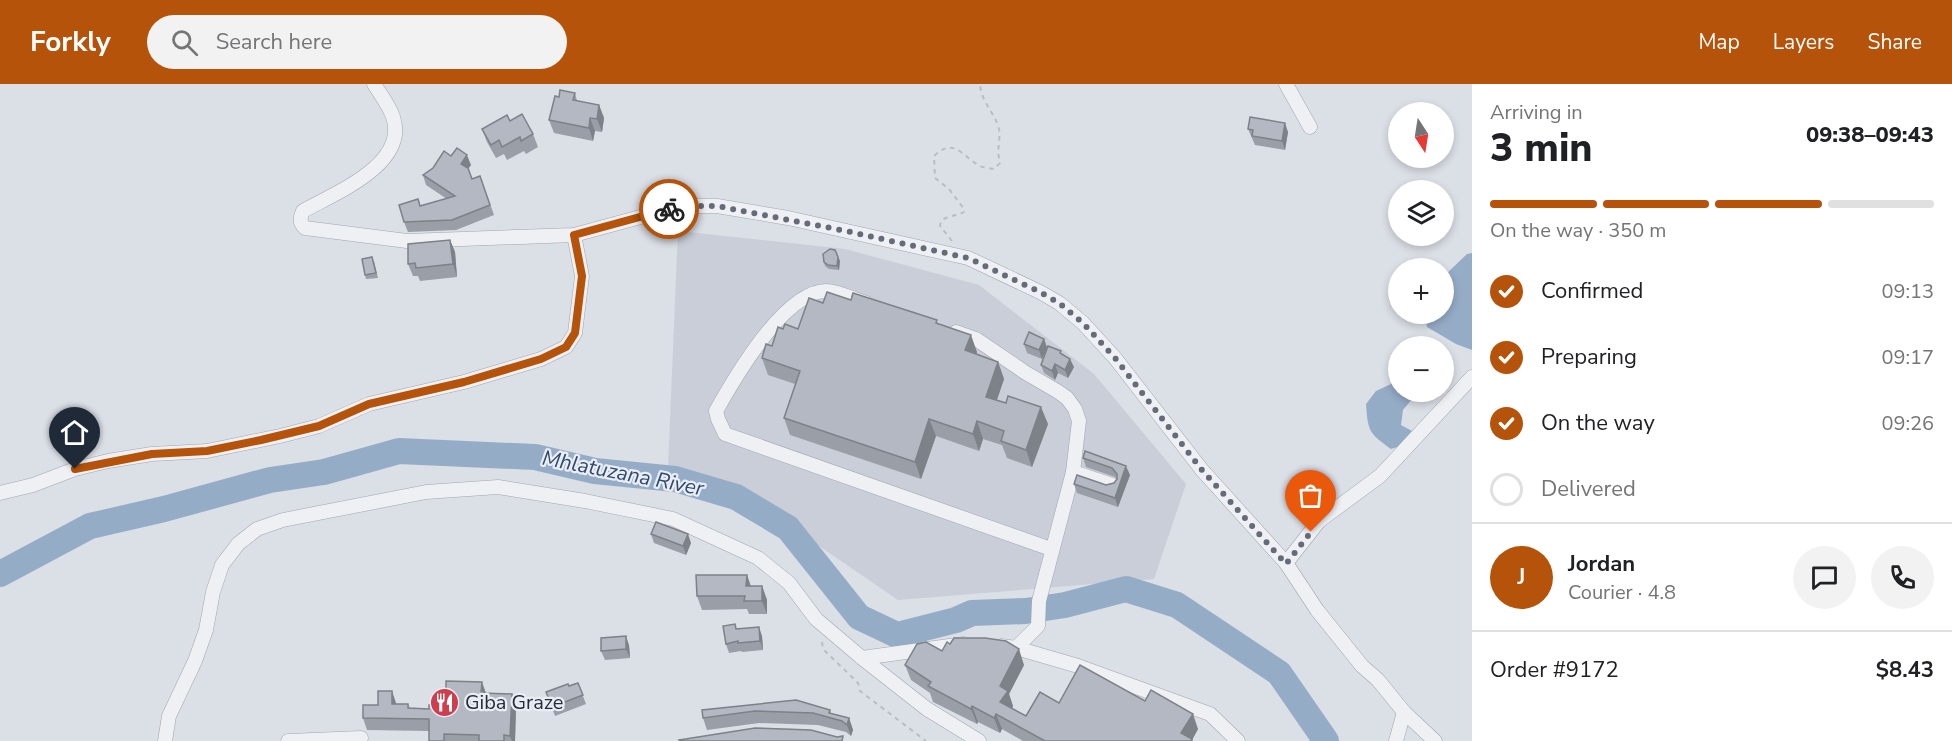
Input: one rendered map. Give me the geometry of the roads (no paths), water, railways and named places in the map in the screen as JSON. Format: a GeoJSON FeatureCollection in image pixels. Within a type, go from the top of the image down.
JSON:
{"type":"FeatureCollection","features":[{"type":"Feature","properties":{"kind":"street"},"geometry":{"type":"LineString","coordinates":[[374,84],[393,117],[395,136],[387,154],[369,174],[303,211],[300,218],[305,228],[407,240],[574,235],[681,206],[717,206],[788,218],[968,258],[1059,303],[1083,323],[1115,358],[1222,493],[1286,564],[1317,610],[1362,666],[1378,680],[1404,712],[1435,741]]}},
{"type":"Feature","properties":{"kind":"street"},"geometry":{"type":"LineString","coordinates":[[1286,84],[1310,127]]}},
{"type":"Feature","properties":{"kind":"street"},"geometry":{"type":"LineString","coordinates":[[0,493],[108,461],[152,454],[207,451],[319,426],[369,404],[464,382],[541,359],[566,347],[575,333],[582,276],[574,235]]}},
{"type":"Feature","properties":{"kind":"street"},"geometry":{"type":"LineString","coordinates":[[880,308],[827,290],[815,293],[794,305],[755,346],[730,385],[716,411],[720,427],[725,434],[1051,549]]}},
{"type":"Feature","properties":{"kind":"street"},"geometry":{"type":"LineString","coordinates":[[944,328],[976,339],[1067,398],[1075,408],[1079,421],[1072,471],[1039,601],[1038,626],[1016,648]]}},
{"type":"Feature","properties":{"kind":"street"},"geometry":{"type":"LineString","coordinates":[[1286,564],[1319,521],[1380,476],[1472,377]]}},
{"type":"Feature","properties":{"kind":"street"},"geometry":{"type":"LineString","coordinates":[[1072,471],[1112,485]]}},
{"type":"Feature","properties":{"kind":"street"},"geometry":{"type":"LineString","coordinates":[[165,741],[169,716],[195,661],[206,630],[213,592],[222,565],[238,544],[257,529],[283,520],[426,492],[498,487],[585,501],[673,519],[758,558],[789,583],[816,619],[862,658],[927,709],[979,741]]}},
{"type":"Feature","properties":{"kind":"street"},"geometry":{"type":"LineString","coordinates":[[862,658],[931,647],[980,643],[1016,648],[1078,666],[1210,714],[1238,741]]}},
{"type":"Feature","properties":{"kind":"street"},"geometry":{"type":"LineString","coordinates":[[1396,741],[1404,712]]}},
{"type":"Feature","properties":{"kind":"street"},"geometry":{"type":"LineString","coordinates":[[288,741],[360,738]]}},
{"type":"Feature","properties":{"kind":"water"},"geometry":{"type":"Polygon","coordinates":[[[1472,253],[1472,350],[1454,343],[1454,336],[1442,336],[1427,327],[1427,324],[1454,324],[1454,266],[1467,254],[1472,253]]]}},
{"type":"Feature","properties":{"kind":"water"},"geometry":{"type":"Polygon","coordinates":[[[1388,385],[1388,402],[1410,402],[1403,410],[1401,425],[1412,431],[1406,444],[1391,449],[1371,431],[1366,404],[1376,391],[1388,385]]]}},
{"type":"Feature","properties":{"kind":"waterway","name":"Mhlatuzana River"},"geometry":{"type":"LineString","coordinates":[[0,574],[90,526],[164,509],[270,480],[324,472],[399,451],[535,457],[595,471],[675,479],[736,497],[788,528],[859,617],[897,635],[956,620],[972,613],[1026,611],[1065,605],[1126,589],[1177,605],[1279,673],[1326,741]]}},
{"type":"Feature","properties":{"kind":"place","name":"Giba Graze"},"geometry":{"type":"Point","coordinates":[444,702]}}]}
